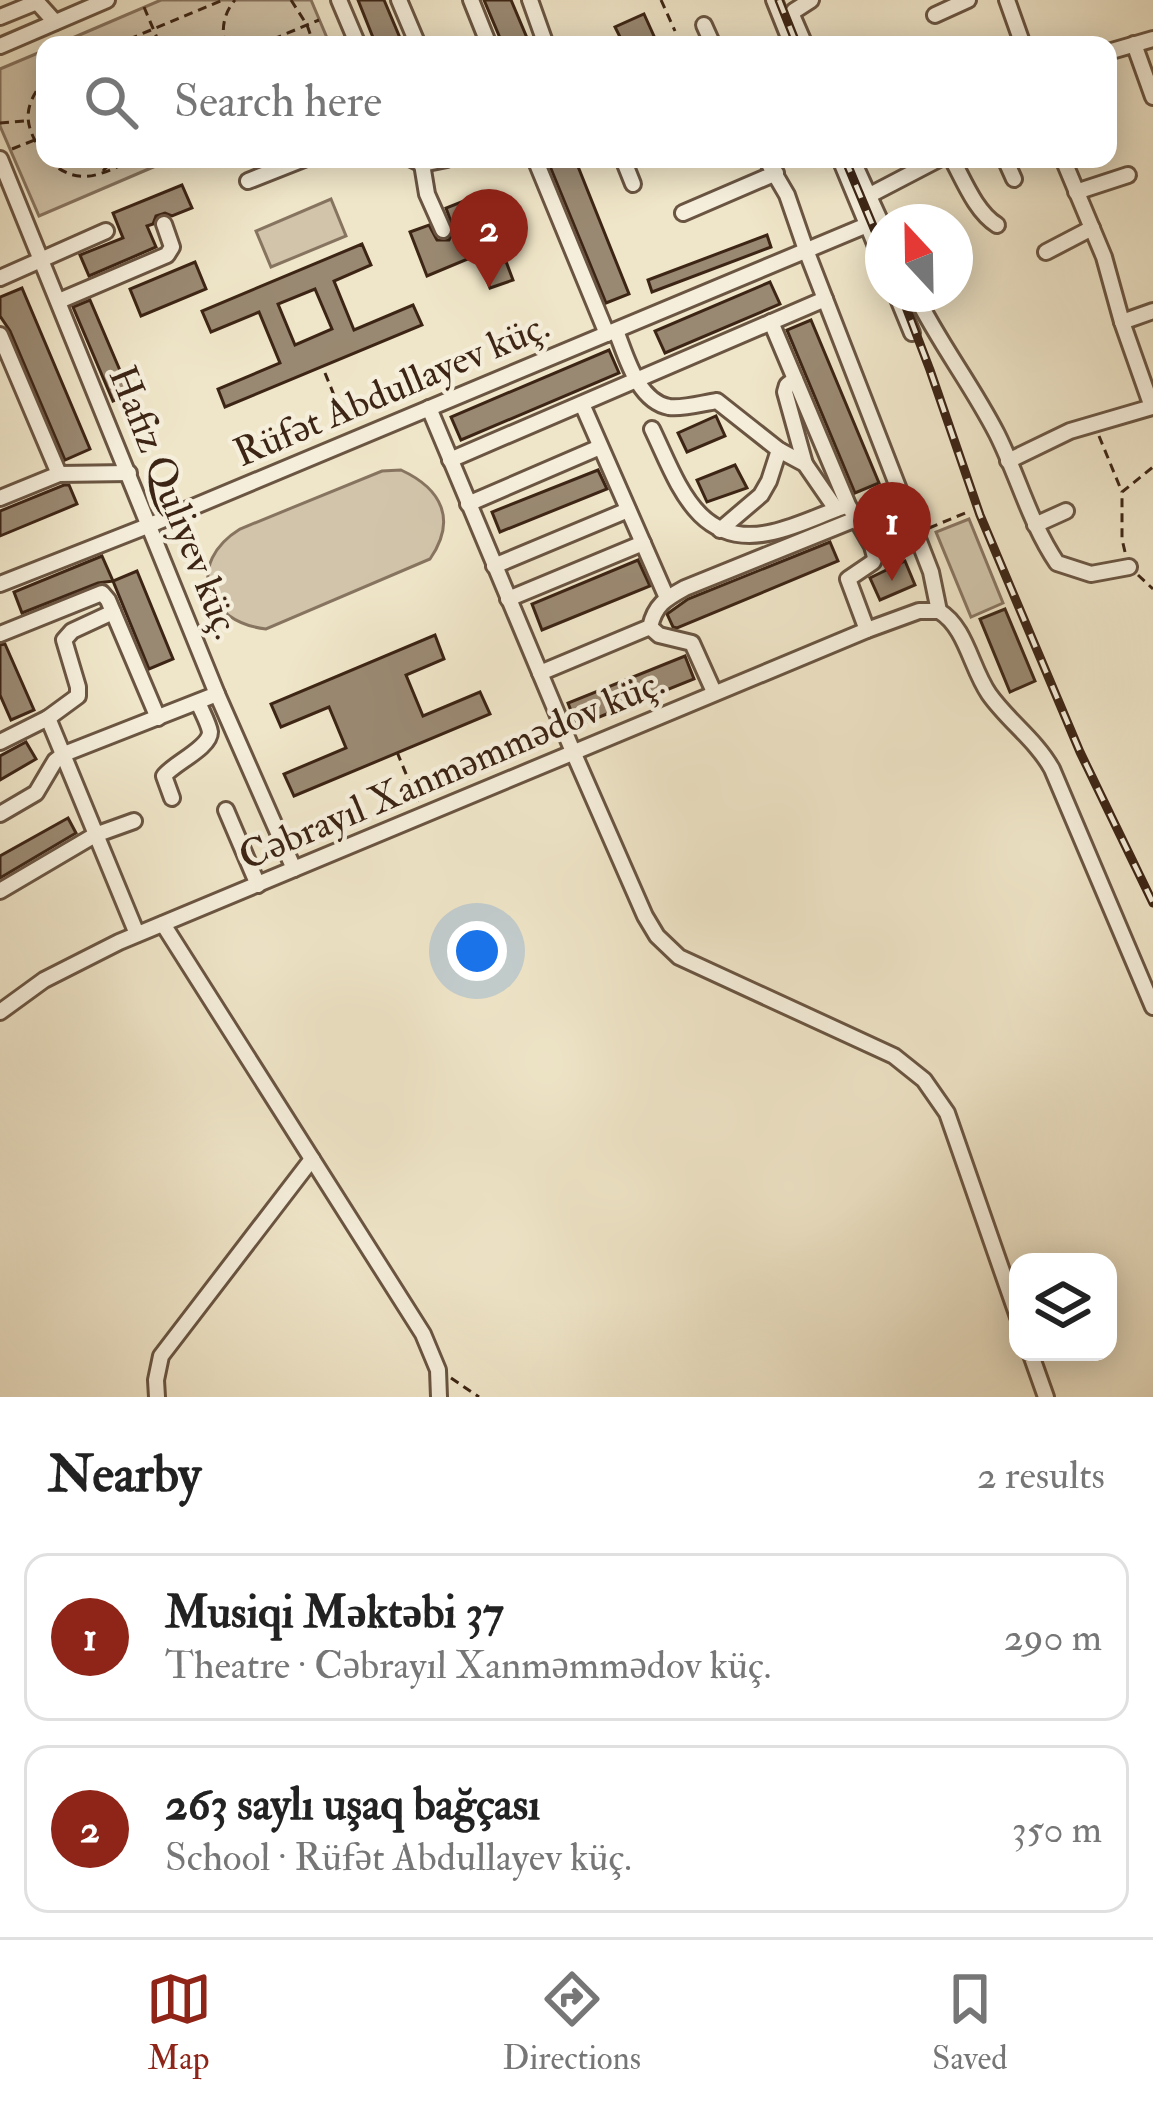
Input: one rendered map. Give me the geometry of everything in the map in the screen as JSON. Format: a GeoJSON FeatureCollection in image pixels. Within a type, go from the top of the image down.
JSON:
{"type":"FeatureCollection","features":[{"type":"Feature","properties":{"kind":"street"},"geometry":{"type":"LineString","coordinates":[[0,46],[107,0]]}},
{"type":"Feature","properties":{"kind":"street"},"geometry":{"type":"LineString","coordinates":[[339,0],[354,36]]}},
{"type":"Feature","properties":{"kind":"street"},"geometry":{"type":"LineString","coordinates":[[399,0],[414,36]]}},
{"type":"Feature","properties":{"kind":"street"},"geometry":{"type":"LineString","coordinates":[[471,0],[485,36]]}},
{"type":"Feature","properties":{"kind":"street"},"geometry":{"type":"LineString","coordinates":[[530,0],[543,36]]}},
{"type":"Feature","properties":{"kind":"street"},"geometry":{"type":"LineString","coordinates":[[774,0],[789,36]]}},
{"type":"Feature","properties":{"kind":"street"},"geometry":{"type":"LineString","coordinates":[[801,36],[792,15],[811,0]]}},
{"type":"Feature","properties":{"kind":"street"},"geometry":{"type":"LineString","coordinates":[[935,15],[968,0]]}},
{"type":"Feature","properties":{"kind":"street"},"geometry":{"type":"LineString","coordinates":[[1007,0],[1016,36]]}},
{"type":"Feature","properties":{"kind":"street"},"geometry":{"type":"LineString","coordinates":[[0,17],[37,2],[55,22]]}},
{"type":"Feature","properties":{"kind":"street"},"geometry":{"type":"LineString","coordinates":[[704,25],[709,36]]}},
{"type":"Feature","properties":{"kind":"street"},"geometry":{"type":"LineString","coordinates":[[1117,49],[1153,39]]}},
{"type":"Feature","properties":{"kind":"street"},"geometry":{"type":"LineString","coordinates":[[1134,44],[1153,97]]}},
{"type":"Feature","properties":{"kind":"street","name":"Hafiz Quliyev küç."},"geometry":{"type":"LineString","coordinates":[[5,154],[59,301],[294,869]]}},
{"type":"Feature","properties":{"kind":"street"},"geometry":{"type":"LineString","coordinates":[[248,182],[282,168]]}},
{"type":"Feature","properties":{"kind":"street"},"geometry":{"type":"LineString","coordinates":[[419,168],[443,230]]}},
{"type":"Feature","properties":{"kind":"street"},"geometry":{"type":"LineString","coordinates":[[540,168],[611,333],[636,380],[652,398],[669,407],[717,401],[779,450],[805,464],[857,520],[875,556],[848,579],[866,630]]}},
{"type":"Feature","properties":{"kind":"street"},"geometry":{"type":"LineString","coordinates":[[627,168],[633,184]]}},
{"type":"Feature","properties":{"kind":"street"},"geometry":{"type":"LineString","coordinates":[[772,168],[788,195],[916,533],[939,611],[952,622],[987,692],[1045,756],[1153,1007]]}},
{"type":"Feature","properties":{"kind":"street"},"geometry":{"type":"LineString","coordinates":[[845,168],[865,207]]}},
{"type":"Feature","properties":{"kind":"street"},"geometry":{"type":"LineString","coordinates":[[856,168],[870,204]]}},
{"type":"Feature","properties":{"kind":"street"},"geometry":{"type":"LineString","coordinates":[[868,196],[922,168]]}},
{"type":"Feature","properties":{"kind":"street"},"geometry":{"type":"LineString","coordinates":[[957,168],[976,202],[997,225]]}},
{"type":"Feature","properties":{"kind":"street"},"geometry":{"type":"LineString","coordinates":[[1009,168],[1014,179]]}},
{"type":"Feature","properties":{"kind":"street"},"geometry":{"type":"LineString","coordinates":[[1008,461],[1070,431],[1152,407],[1112,280],[1067,168]]}},
{"type":"Feature","properties":{"kind":"street"},"geometry":{"type":"LineString","coordinates":[[682,213],[776,173]]}},
{"type":"Feature","properties":{"kind":"street"},"geometry":{"type":"LineString","coordinates":[[1076,192],[1128,175]]}},
{"type":"Feature","properties":{"kind":"street"},"geometry":{"type":"LineString","coordinates":[[59,301],[167,255],[172,247],[164,224]]}},
{"type":"Feature","properties":{"kind":"street"},"geometry":{"type":"LineString","coordinates":[[1046,252],[1092,228]]}},
{"type":"Feature","properties":{"kind":"street","name":"Rüfət Abdullayev küç."},"geometry":{"type":"LineString","coordinates":[[0,584],[865,229]]}},
{"type":"Feature","properties":{"kind":"street"},"geometry":{"type":"LineString","coordinates":[[0,278],[106,231]]}},
{"type":"Feature","properties":{"kind":"street"},"geometry":{"type":"LineString","coordinates":[[450,460],[825,299]]}},
{"type":"Feature","properties":{"kind":"street"},"geometry":{"type":"LineString","coordinates":[[1122,322],[1153,311]]}},
{"type":"Feature","properties":{"kind":"street"},"geometry":{"type":"LineString","coordinates":[[903,312],[912,333]]}},
{"type":"Feature","properties":{"kind":"street"},"geometry":{"type":"LineString","coordinates":[[924,312],[973,387],[1057,563],[1091,574],[1129,567]]}},
{"type":"Feature","properties":{"kind":"street"},"geometry":{"type":"LineString","coordinates":[[771,322],[842,507]]}},
{"type":"Feature","properties":{"kind":"street"},"geometry":{"type":"LineString","coordinates":[[0,335],[59,474]]}},
{"type":"Feature","properties":{"kind":"street"},"geometry":{"type":"LineString","coordinates":[[795,380],[785,392],[805,464]]}},
{"type":"Feature","properties":{"kind":"street"},"geometry":{"type":"LineString","coordinates":[[582,404],[668,598]]}},
{"type":"Feature","properties":{"kind":"street"},"geometry":{"type":"LineString","coordinates":[[429,409],[574,754],[657,936],[680,957],[894,1056],[924,1080],[947,1113],[1009,1291]]}},
{"type":"Feature","properties":{"kind":"street"},"geometry":{"type":"LineString","coordinates":[[652,429],[684,498],[720,530],[771,533],[842,507]]}},
{"type":"Feature","properties":{"kind":"street"},"geometry":{"type":"LineString","coordinates":[[468,504],[600,447]]}},
{"type":"Feature","properties":{"kind":"street"},"geometry":{"type":"LineString","coordinates":[[720,530],[761,495],[779,450]]}},
{"type":"Feature","properties":{"kind":"street"},"geometry":{"type":"LineString","coordinates":[[0,498],[59,474],[129,473]]}},
{"type":"Feature","properties":{"kind":"street"},"geometry":{"type":"LineString","coordinates":[[650,628],[655,609],[668,598],[903,500]]}},
{"type":"Feature","properties":{"kind":"street"},"geometry":{"type":"LineString","coordinates":[[494,566],[628,510]]}},
{"type":"Feature","properties":{"kind":"street"},"geometry":{"type":"LineString","coordinates":[[1035,525],[1066,512]]}},
{"type":"Feature","properties":{"kind":"street"},"geometry":{"type":"LineString","coordinates":[[508,599],[643,543]]}},
{"type":"Feature","properties":{"kind":"street"},"geometry":{"type":"LineString","coordinates":[[0,634],[102,593],[158,718]]}},
{"type":"Feature","properties":{"kind":"street","name":"Cəbrayıl Xanməmmədov küç."},"geometry":{"type":"LineString","coordinates":[[0,1012],[44,980],[137,934],[866,630],[919,611],[939,611]]}},
{"type":"Feature","properties":{"kind":"street"},"geometry":{"type":"LineString","coordinates":[[0,722],[4,740],[48,718],[78,695],[64,640],[113,612]]}},
{"type":"Feature","properties":{"kind":"street"},"geometry":{"type":"LineString","coordinates":[[540,673],[650,628]]}},
{"type":"Feature","properties":{"kind":"street"},"geometry":{"type":"LineString","coordinates":[[650,628],[658,635],[692,644],[714,692]]}},
{"type":"Feature","properties":{"kind":"street"},"geometry":{"type":"LineString","coordinates":[[0,814],[36,793],[64,754],[218,694]]}},
{"type":"Feature","properties":{"kind":"street"},"geometry":{"type":"LineString","coordinates":[[172,798],[164,776],[206,744],[210,733],[198,702]]}},
{"type":"Feature","properties":{"kind":"street"},"geometry":{"type":"LineString","coordinates":[[48,718],[137,934]]}},
{"type":"Feature","properties":{"kind":"street"},"geometry":{"type":"LineString","coordinates":[[226,810],[257,885]]}},
{"type":"Feature","properties":{"kind":"street"},"geometry":{"type":"LineString","coordinates":[[0,891],[95,835],[134,821]]}},
{"type":"Feature","properties":{"kind":"street"},"geometry":{"type":"LineString","coordinates":[[163,924],[423,1334],[438,1370],[440,1397]]}},
{"type":"Feature","properties":{"kind":"street"},"geometry":{"type":"LineString","coordinates":[[157,1397],[161,1356],[312,1159]]}},
{"type":"Feature","properties":{"kind":"street"},"geometry":{"type":"LineString","coordinates":[[1033,1361],[1046,1397]]}},
{"type":"Feature","properties":{"kind":"path"},"geometry":{"type":"LineString","coordinates":[[138,36],[223,0]]}},
{"type":"Feature","properties":{"kind":"path"},"geometry":{"type":"LineString","coordinates":[[225,36],[224,19],[235,0]]}},
{"type":"Feature","properties":{"kind":"path"},"geometry":{"type":"LineString","coordinates":[[291,0],[311,36]]}},
{"type":"Feature","properties":{"kind":"path"},"geometry":{"type":"LineString","coordinates":[[661,0],[674,31]]}},
{"type":"Feature","properties":{"kind":"path"},"geometry":{"type":"LineString","coordinates":[[144,7],[156,36]]}},
{"type":"Feature","properties":{"kind":"path"},"geometry":{"type":"LineString","coordinates":[[281,36],[320,20]]}},
{"type":"Feature","properties":{"kind":"path"},"geometry":{"type":"LineString","coordinates":[[36,92],[26,121],[36,143]]}},
{"type":"Feature","properties":{"kind":"path"},"geometry":{"type":"LineString","coordinates":[[0,123],[26,121]]}},
{"type":"Feature","properties":{"kind":"path"},"geometry":{"type":"LineString","coordinates":[[5,154],[34,140]]}},
{"type":"Feature","properties":{"kind":"path"},"geometry":{"type":"LineString","coordinates":[[57,168],[89,178],[114,168]]}},
{"type":"Feature","properties":{"kind":"path"},"geometry":{"type":"LineString","coordinates":[[101,173],[106,168]]}},
{"type":"Feature","properties":{"kind":"path"},"geometry":{"type":"LineString","coordinates":[[325,373],[352,440]]}},
{"type":"Feature","properties":{"kind":"path"},"geometry":{"type":"LineString","coordinates":[[1094,423],[1122,492],[1122,539],[1129,567],[1153,589]]}},
{"type":"Feature","properties":{"kind":"path"},"geometry":{"type":"LineString","coordinates":[[1122,492],[1153,467]]}},
{"type":"Feature","properties":{"kind":"path"},"geometry":{"type":"LineString","coordinates":[[916,533],[970,511]]}},
{"type":"Feature","properties":{"kind":"path"},"geometry":{"type":"LineString","coordinates":[[398,752],[423,816]]}},
{"type":"Feature","properties":{"kind":"path"},"geometry":{"type":"LineString","coordinates":[[438,1370],[479,1397]]}},
{"type":"Feature","properties":{"kind":"shaded area"},"geometry":{"type":"Polygon","coordinates":[[[161,0],[311,0],[326,36],[77,36],[161,0]]]}},
{"type":"Feature","properties":{"kind":"shaded area"},"geometry":{"type":"Polygon","coordinates":[[[36,54],[36,168],[151,168],[39,216],[0,126],[0,69],[36,54]]]}},
{"type":"Feature","properties":{"kind":"shaded area"},"geometry":{"type":"Polygon","coordinates":[[[331,199],[346,236],[271,267],[256,231],[331,199]]]}},
{"type":"Feature","properties":{"kind":"shaded area"},"geometry":{"type":"Polygon","coordinates":[[[401,470],[427,486],[441,507],[443,531],[430,559],[266,629],[245,624],[216,603],[208,574],[212,558],[240,529],[382,471],[401,470]]]}},
{"type":"Feature","properties":{"kind":"shaded area"},"geometry":{"type":"Polygon","coordinates":[[[969,519],[1003,603],[971,617],[936,532],[969,519]]]}},
{"type":"Feature","properties":{"kind":"building"},"geometry":{"type":"Polygon","coordinates":[[[358,0],[384,0],[399,36],[372,36],[358,0]]]}},
{"type":"Feature","properties":{"kind":"building"},"geometry":{"type":"Polygon","coordinates":[[[484,0],[511,0],[526,36],[499,36],[484,0]]]}},
{"type":"Feature","properties":{"kind":"building"},"geometry":{"type":"Polygon","coordinates":[[[644,14],[654,36],[620,36],[615,27],[644,14]]]}},
{"type":"Feature","properties":{"kind":"building"},"geometry":{"type":"Polygon","coordinates":[[[551,168],[579,168],[629,294],[606,303],[551,168]]]}},
{"type":"Feature","properties":{"kind":"building"},"geometry":{"type":"Polygon","coordinates":[[[182,185],[192,208],[156,216],[147,226],[156,247],[89,276],[80,255],[123,238],[113,213],[182,185]]]}},
{"type":"Feature","properties":{"kind":"building"},"geometry":{"type":"Polygon","coordinates":[[[469,199],[488,247],[499,243],[513,280],[490,288],[477,255],[427,276],[410,232],[429,225],[437,240],[449,240],[454,230],[446,208],[469,199]]]}},
{"type":"Feature","properties":{"kind":"building"},"geometry":{"type":"Polygon","coordinates":[[[767,235],[771,247],[652,292],[648,280],[767,235]]]}},
{"type":"Feature","properties":{"kind":"building"},"geometry":{"type":"Polygon","coordinates":[[[362,244],[371,265],[334,281],[354,330],[413,305],[422,325],[225,407],[218,389],[280,363],[259,312],[211,332],[202,311],[362,244]],[[315,289],[278,304],[295,345],[332,329],[315,289]]]}},
{"type":"Feature","properties":{"kind":"building"},"geometry":{"type":"Polygon","coordinates":[[[195,262],[206,289],[141,316],[130,289],[195,262]]]}},
{"type":"Feature","properties":{"kind":"building"},"geometry":{"type":"Polygon","coordinates":[[[770,282],[780,304],[665,353],[655,331],[770,282]]]}},
{"type":"Feature","properties":{"kind":"building"},"geometry":{"type":"Polygon","coordinates":[[[22,288],[90,449],[65,460],[0,316],[0,297],[22,288]]]}},
{"type":"Feature","properties":{"kind":"building"},"geometry":{"type":"Polygon","coordinates":[[[90,300],[130,394],[113,401],[73,307],[90,300]]]}},
{"type":"Feature","properties":{"kind":"building"},"geometry":{"type":"Polygon","coordinates":[[[811,320],[879,483],[855,493],[787,330],[811,320]]]}},
{"type":"Feature","properties":{"kind":"building"},"geometry":{"type":"Polygon","coordinates":[[[609,350],[619,373],[461,440],[451,417],[609,350]]]}},
{"type":"Feature","properties":{"kind":"building"},"geometry":{"type":"Polygon","coordinates":[[[716,416],[725,436],[687,452],[678,433],[716,416]]]}},
{"type":"Feature","properties":{"kind":"building"},"geometry":{"type":"Polygon","coordinates":[[[735,465],[747,488],[707,502],[697,480],[735,465]]]}},
{"type":"Feature","properties":{"kind":"building"},"geometry":{"type":"Polygon","coordinates":[[[598,470],[607,489],[500,532],[492,512],[598,470]]]}},
{"type":"Feature","properties":{"kind":"building"},"geometry":{"type":"Polygon","coordinates":[[[69,485],[77,504],[0,536],[0,511],[69,485]]]}},
{"type":"Feature","properties":{"kind":"building"},"geometry":{"type":"Polygon","coordinates":[[[830,542],[838,561],[673,627],[667,614],[688,599],[830,542]]]}},
{"type":"Feature","properties":{"kind":"building"},"geometry":{"type":"Polygon","coordinates":[[[102,556],[113,581],[22,613],[14,592],[102,556]]]}},
{"type":"Feature","properties":{"kind":"building"},"geometry":{"type":"Polygon","coordinates":[[[638,560],[650,586],[542,630],[532,604],[638,560]]]}},
{"type":"Feature","properties":{"kind":"building"},"geometry":{"type":"Polygon","coordinates":[[[905,561],[915,585],[880,600],[870,578],[905,561]]]}},
{"type":"Feature","properties":{"kind":"building"},"geometry":{"type":"Polygon","coordinates":[[[137,571],[173,659],[149,669],[113,581],[137,571]]]}},
{"type":"Feature","properties":{"kind":"building"},"geometry":{"type":"Polygon","coordinates":[[[1005,609],[1035,681],[1010,692],[980,619],[1005,609]]]}},
{"type":"Feature","properties":{"kind":"building"},"geometry":{"type":"Polygon","coordinates":[[[435,635],[444,659],[406,675],[423,716],[480,692],[490,714],[294,796],[284,774],[346,748],[329,707],[281,727],[271,704],[435,635]]]}},
{"type":"Feature","properties":{"kind":"building"},"geometry":{"type":"Polygon","coordinates":[[[5,644],[34,710],[11,720],[0,695],[0,645],[5,644]]]}},
{"type":"Feature","properties":{"kind":"building"},"geometry":{"type":"Polygon","coordinates":[[[685,656],[694,679],[577,726],[568,703],[685,656]]]}},
{"type":"Feature","properties":{"kind":"building"},"geometry":{"type":"Polygon","coordinates":[[[26,742],[36,759],[0,780],[0,756],[26,742]]]}},
{"type":"Feature","properties":{"kind":"building"},"geometry":{"type":"Polygon","coordinates":[[[68,818],[76,833],[0,878],[0,856],[68,818]]]}},
{"type":"Feature","properties":{"kind":"railway"},"geometry":{"type":"LineString","coordinates":[[779,0],[793,36]]}},
{"type":"Feature","properties":{"kind":"railway"},"geometry":{"type":"LineString","coordinates":[[849,168],[865,207]]}},
{"type":"Feature","properties":{"kind":"railway"},"geometry":{"type":"LineString","coordinates":[[908,312],[980,515],[1080,752],[1153,903]]}},
{"type":"Feature","properties":{"kind":"place","name":"263 saylı uşaq bağçası"},"geometry":{"type":"Point","coordinates":[489,288]}},
{"type":"Feature","properties":{"kind":"place","name":"Musiqi Məktəbi 37"},"geometry":{"type":"Point","coordinates":[892,581]}}]}
